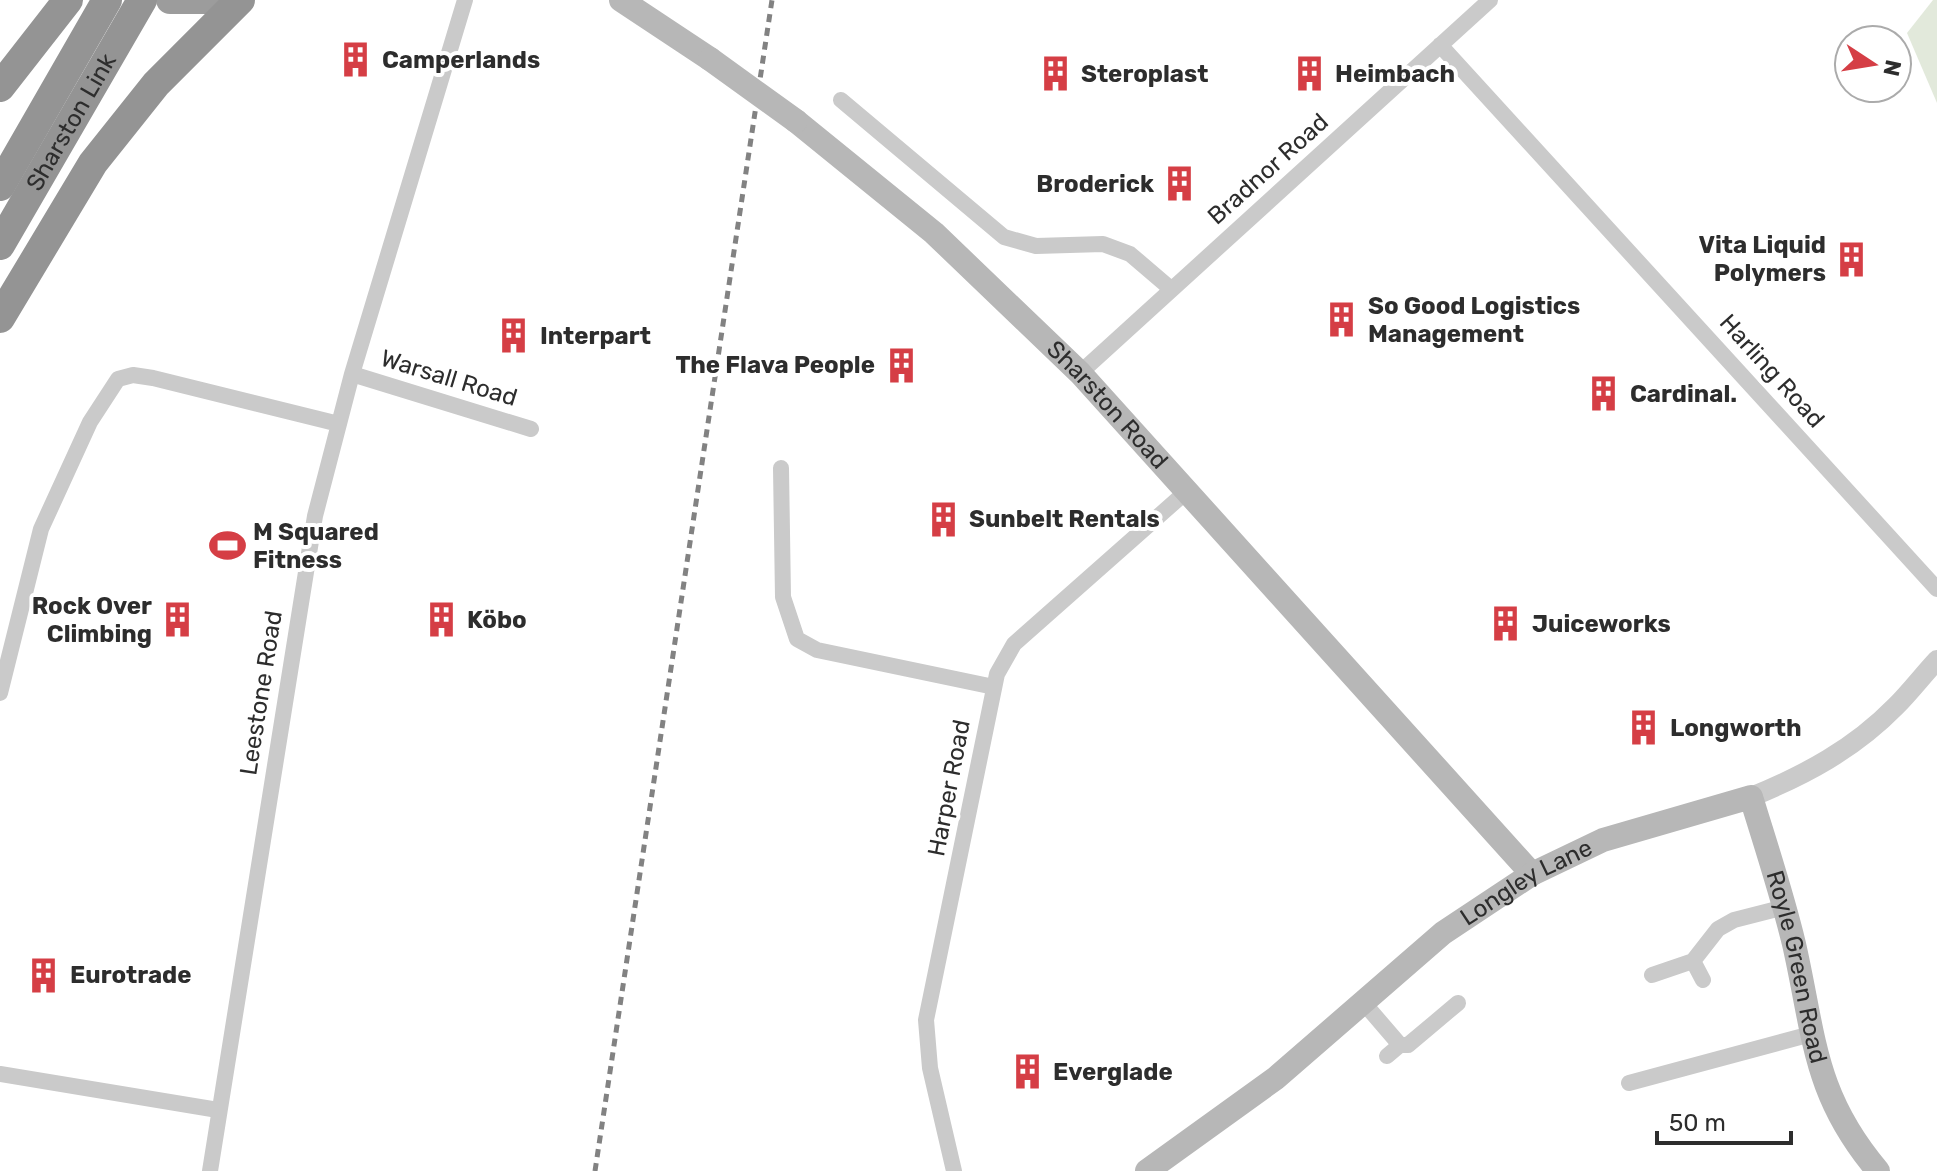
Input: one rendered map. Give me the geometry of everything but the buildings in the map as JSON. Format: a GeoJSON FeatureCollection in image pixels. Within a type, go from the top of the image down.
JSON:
{"type":"FeatureCollection","features":[{"type":"Feature","properties":{"kind":"highway"},"geometry":{"type":"LineString","coordinates":[[0,87],[68,0]]}},
{"type":"Feature","properties":{"kind":"highway","name":"Sharston Link"},"geometry":{"type":"LineString","coordinates":[[0,186],[107,0]]}},
{"type":"Feature","properties":{"kind":"highway","name":"Sharston Link"},"geometry":{"type":"LineString","coordinates":[[0,245],[142,0]]}},
{"type":"Feature","properties":{"kind":"highway"},"geometry":{"type":"LineString","coordinates":[[170,0],[211,0]]}},
{"type":"Feature","properties":{"kind":"highway"},"geometry":{"type":"LineString","coordinates":[[0,318],[93,163],[156,84],[240,0]]}},
{"type":"Feature","properties":{"kind":"main road","name":"Sharston Road"},"geometry":{"type":"LineString","coordinates":[[621,0],[796,121],[934,233],[1080,373],[1532,874]]}},
{"type":"Feature","properties":{"kind":"main road","name":"Longley Lane"},"geometry":{"type":"LineString","coordinates":[[1147,1171],[1276,1078],[1443,933],[1532,874],[1603,840],[1751,797]]}},
{"type":"Feature","properties":{"kind":"main road","name":"Royle Green Road"},"geometry":{"type":"LineString","coordinates":[[1751,797],[1785,907],[1822,1078],[1839,1120],[1878,1171]]}},
{"type":"Feature","properties":{"kind":"street","name":"Leestone Road"},"geometry":{"type":"LineString","coordinates":[[210,1171],[315,516],[352,374],[465,0]]}},
{"type":"Feature","properties":{"kind":"street","name":"Bradnor Road"},"geometry":{"type":"LineString","coordinates":[[1080,373],[1490,0]]}},
{"type":"Feature","properties":{"kind":"street","name":"Harling Road"},"geometry":{"type":"LineString","coordinates":[[1440,45],[1937,589]]}},
{"type":"Feature","properties":{"kind":"street"},"geometry":{"type":"LineString","coordinates":[[841,100],[1004,237],[1036,246],[1103,244],[1130,254],[1171,289]]}},
{"type":"Feature","properties":{"kind":"street","name":"Warsall Road"},"geometry":{"type":"LineString","coordinates":[[352,374],[531,429]]}},
{"type":"Feature","properties":{"kind":"street"},"geometry":{"type":"LineString","coordinates":[[0,693],[41,529],[90,422],[118,379],[133,375],[153,378],[339,424]]}},
{"type":"Feature","properties":{"kind":"street"},"geometry":{"type":"LineString","coordinates":[[781,468],[783,597],[797,639],[817,650],[994,687]]}},
{"type":"Feature","properties":{"kind":"street","name":"Harper Road"},"geometry":{"type":"LineString","coordinates":[[954,1171],[930,1068],[925,1029],[1001,663],[1014,644],[1187,491]]}},
{"type":"Feature","properties":{"kind":"street","name":"Longley Lane"},"geometry":{"type":"LineString","coordinates":[[1751,797],[1795,779],[1834,757],[1896,707],[1937,660]]}},
{"type":"Feature","properties":{"kind":"street"},"geometry":{"type":"LineString","coordinates":[[1652,975],[1693,961],[1718,929],[1734,920],[1785,907]]}},
{"type":"Feature","properties":{"kind":"street"},"geometry":{"type":"LineString","coordinates":[[1693,961],[1703,980]]}},
{"type":"Feature","properties":{"kind":"street"},"geometry":{"type":"LineString","coordinates":[[1363,1002],[1393,1050],[1408,1045],[1458,1003]]}},
{"type":"Feature","properties":{"kind":"street"},"geometry":{"type":"LineString","coordinates":[[1629,1083],[1811,1034]]}},
{"type":"Feature","properties":{"kind":"street"},"geometry":{"type":"LineString","coordinates":[[0,1074],[218,1110]]}},
{"type":"Feature","properties":{"kind":"shaded area"},"geometry":{"type":"Polygon","coordinates":[[[1933,0],[1937,0],[1937,103],[1913,47],[1913,25],[1933,0]]]}},
{"type":"Feature","properties":{"kind":"railway"},"geometry":{"type":"LineString","coordinates":[[595,1171],[772,0]]}},
{"type":"Feature","properties":{"kind":"place","name":"Camperlands"},"geometry":{"type":"Point","coordinates":[356,60]}},
{"type":"Feature","properties":{"kind":"place","name":"Steroplast"},"geometry":{"type":"Point","coordinates":[1055,74]}},
{"type":"Feature","properties":{"kind":"place","name":"Heimbach"},"geometry":{"type":"Point","coordinates":[1309,74]}},
{"type":"Feature","properties":{"kind":"place","name":"Broderick"},"geometry":{"type":"Point","coordinates":[1180,184]}},
{"type":"Feature","properties":{"kind":"place","name":"Vita Liquid Polymers"},"geometry":{"type":"Point","coordinates":[1852,259]}},
{"type":"Feature","properties":{"kind":"place","name":"So Good Logistics Management"},"geometry":{"type":"Point","coordinates":[1342,320]}},
{"type":"Feature","properties":{"kind":"place","name":"Interpart"},"geometry":{"type":"Point","coordinates":[514,336]}},
{"type":"Feature","properties":{"kind":"place","name":"The Flava People"},"geometry":{"type":"Point","coordinates":[901,365]}},
{"type":"Feature","properties":{"kind":"place","name":"Cardinal."},"geometry":{"type":"Point","coordinates":[1604,394]}},
{"type":"Feature","properties":{"kind":"place","name":"Sunbelt Rentals"},"geometry":{"type":"Point","coordinates":[943,519]}},
{"type":"Feature","properties":{"kind":"place","name":"M Squared Fitness"},"geometry":{"type":"Point","coordinates":[227,546]}},
{"type":"Feature","properties":{"kind":"place","name":"Rock Over Climbing"},"geometry":{"type":"Point","coordinates":[178,620]}},
{"type":"Feature","properties":{"kind":"place","name":"Köbo"},"geometry":{"type":"Point","coordinates":[441,620]}},
{"type":"Feature","properties":{"kind":"place","name":"Juiceworks"},"geometry":{"type":"Point","coordinates":[1506,624]}},
{"type":"Feature","properties":{"kind":"place","name":"Longworth"},"geometry":{"type":"Point","coordinates":[1644,728]}},
{"type":"Feature","properties":{"kind":"place","name":"Eurotrade"},"geometry":{"type":"Point","coordinates":[44,975]}},
{"type":"Feature","properties":{"kind":"place","name":"Everglade"},"geometry":{"type":"Point","coordinates":[1027,1072]}}]}
